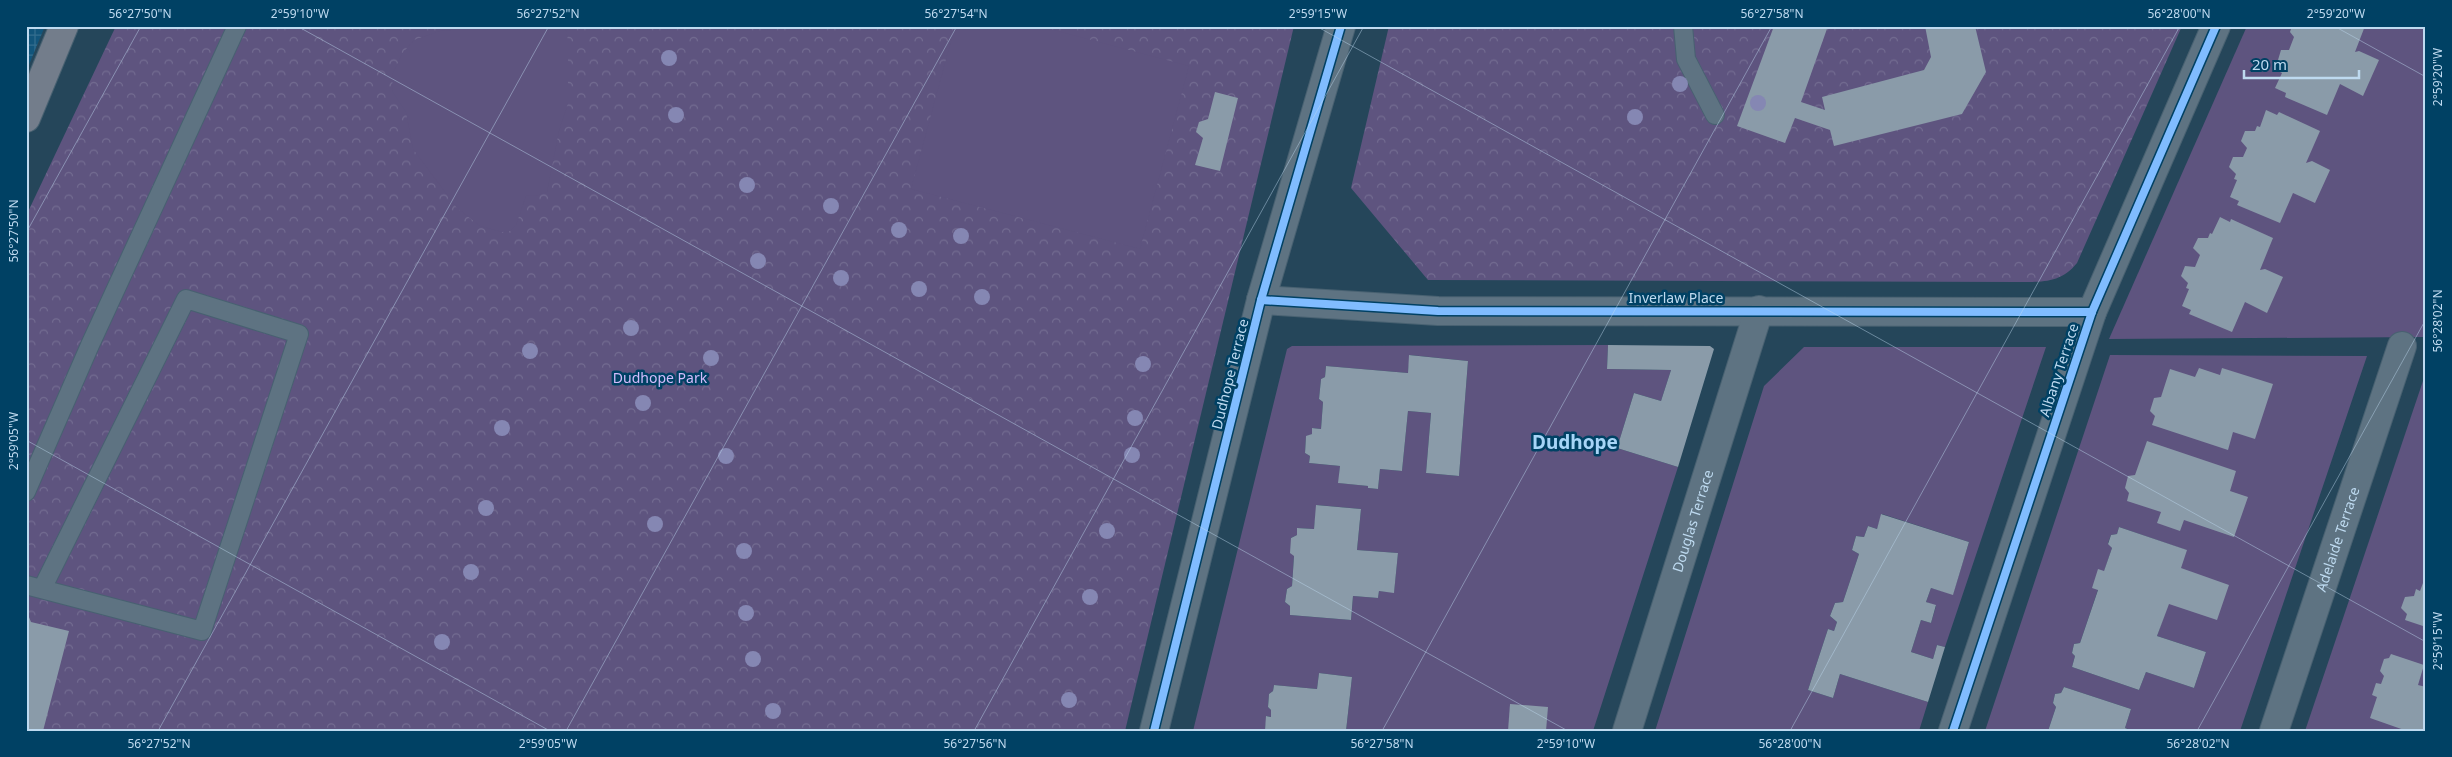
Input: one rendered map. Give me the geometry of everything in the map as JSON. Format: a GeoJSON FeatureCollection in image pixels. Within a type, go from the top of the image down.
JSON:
{"type":"FeatureCollection","features":[{"type":"Feature","properties":{"kind":"main road"},"geometry":{"type":"LineString","coordinates":[[26,118],[62,27]]}},
{"type":"Feature","properties":{"kind":"street","name":"Dudhope Terrace"},"geometry":{"type":"LineString","coordinates":[[1154,731],[1261,300],[1341,26]]}},
{"type":"Feature","properties":{"kind":"street","name":"Albany Terrace"},"geometry":{"type":"LineString","coordinates":[[1953,731],[2092,312],[2216,26]]}},
{"type":"Feature","properties":{"kind":"street","name":"Inverlaw Place"},"geometry":{"type":"LineString","coordinates":[[1261,300],[1438,311],[2092,312]]}},
{"type":"Feature","properties":{"kind":"street","name":"Douglas Terrace"},"geometry":{"type":"LineString","coordinates":[[1627,731],[1758,310]]}},
{"type":"Feature","properties":{"kind":"street","name":"Adelaide Terrace"},"geometry":{"type":"LineString","coordinates":[[2274,731],[2402,346]]}},
{"type":"Feature","properties":{"kind":"lane"},"geometry":{"type":"LineString","coordinates":[[26,492],[94,336],[238,26]]}},
{"type":"Feature","properties":{"kind":"lane"},"geometry":{"type":"LineString","coordinates":[[1683,26],[1686,59],[1715,115]]}},
{"type":"Feature","properties":{"kind":"lane"},"geometry":{"type":"LineString","coordinates":[[186,299],[299,334],[202,631],[34,587],[186,299]]}},
{"type":"Feature","properties":{"kind":"shaded area"},"geometry":{"type":"Polygon","coordinates":[[[26,26],[45,26],[26,72],[26,26]]]}},
{"type":"Feature","properties":{"kind":"green space","name":"Dudhope Park"},"geometry":{"type":"Polygon","coordinates":[[[116,26],[1294,26],[1125,731],[26,731],[26,216],[116,26]]]}},
{"type":"Feature","properties":{"kind":"green space"},"geometry":{"type":"Polygon","coordinates":[[[455,26],[565,26],[568,40],[568,103],[559,131],[547,192],[526,196],[516,225],[510,231],[502,232],[480,226],[457,208],[413,149],[406,112],[392,91],[393,73],[402,54],[414,40],[440,31],[451,30],[455,26]]]}},
{"type":"Feature","properties":{"kind":"green space"},"geometry":{"type":"Polygon","coordinates":[[[955,26],[1039,26],[1189,66],[1140,249],[911,189],[955,26]]]}},
{"type":"Feature","properties":{"kind":"green space"},"geometry":{"type":"Polygon","coordinates":[[[1389,26],[2182,26],[2077,263],[2071,270],[2058,278],[2027,282],[1428,280],[1351,188],[1389,26]]]}},
{"type":"Feature","properties":{"kind":"green space"},"geometry":{"type":"Polygon","coordinates":[[[2247,26],[2426,26],[2426,337],[2109,339],[2247,26]]]}},
{"type":"Feature","properties":{"kind":"green space"},"geometry":{"type":"Polygon","coordinates":[[[1608,345],[1607,369],[1671,370],[1661,401],[1634,393],[1617,448],[1678,467],[1593,731],[1346,731],[1352,677],[1319,673],[1317,689],[1274,685],[1273,691],[1269,694],[1268,707],[1271,710],[1271,717],[1267,716],[1265,730],[1269,731],[1193,731],[1287,349],[1292,346],[1608,345]],[[1410,355],[1408,373],[1326,366],[1325,377],[1321,379],[1319,399],[1323,402],[1321,429],[1312,428],[1312,434],[1306,437],[1305,453],[1310,456],[1309,463],[1340,466],[1339,483],[1378,489],[1380,469],[1402,471],[1408,411],[1431,413],[1426,473],[1459,476],[1468,361],[1410,355]],[[1317,505],[1314,529],[1297,528],[1297,535],[1291,538],[1294,556],[1292,586],[1287,589],[1285,602],[1290,606],[1290,615],[1351,620],[1353,596],[1378,598],[1379,591],[1394,592],[1398,553],[1357,550],[1361,509],[1317,505]]]}},
{"type":"Feature","properties":{"kind":"green space"},"geometry":{"type":"Polygon","coordinates":[[[1804,347],[2046,347],[1945,647],[1937,645],[1933,659],[1911,652],[1921,620],[1931,623],[1936,606],[1926,602],[1931,588],[1953,594],[1969,542],[1882,514],[1877,529],[1868,526],[1864,537],[1856,536],[1852,550],[1859,554],[1843,602],[1835,603],[1830,616],[1837,622],[1834,631],[1828,629],[1808,690],[1833,698],[1840,674],[1928,702],[1919,731],[1655,731],[1764,386],[1804,347]]]}},
{"type":"Feature","properties":{"kind":"green space"},"geometry":{"type":"Polygon","coordinates":[[[2110,355],[2367,356],[2240,731],[2134,731],[2125,728],[2131,709],[2064,687],[2061,693],[2055,694],[2053,703],[2056,707],[2048,731],[1985,731],[2110,355]],[[2119,527],[2117,534],[2111,535],[2108,543],[2112,548],[2080,643],[2074,644],[2072,653],[2075,656],[2072,667],[2139,690],[2146,672],[2194,688],[2206,652],[2157,636],[2186,550],[2119,527]]]}},
{"type":"Feature","properties":{"kind":"green space"},"geometry":{"type":"Polygon","coordinates":[[[2426,372],[2426,731],[2305,731],[2426,372]]]}},
{"type":"Feature","properties":{"kind":"building"},"geometry":{"type":"Polygon","coordinates":[[[1774,26],[1828,26],[1801,102],[1825,110],[1822,97],[1924,70],[1931,57],[1925,26],[1975,26],[1986,72],[1962,114],[1834,146],[1830,130],[1795,118],[1785,143],[1737,126],[1774,26]]]}},
{"type":"Feature","properties":{"kind":"building"},"geometry":{"type":"Polygon","coordinates":[[[2292,26],[2365,26],[2355,52],[2359,51],[2379,60],[2363,96],[2340,84],[2327,115],[2285,97],[2286,93],[2275,88],[2282,73],[2280,72],[2282,66],[2278,60],[2281,50],[2289,50],[2294,37],[2290,32],[2292,26]]]}},
{"type":"Feature","properties":{"kind":"building"},"geometry":{"type":"Polygon","coordinates":[[[1215,92],[1238,98],[1220,171],[1195,165],[1203,138],[1196,132],[1199,122],[1208,119],[1215,92]]]}},
{"type":"Feature","properties":{"kind":"building"},"geometry":{"type":"Polygon","coordinates":[[[2266,110],[2277,115],[2279,112],[2320,131],[2306,163],[2312,161],[2330,170],[2315,203],[2293,193],[2280,223],[2237,205],[2239,201],[2230,197],[2237,180],[2234,179],[2236,174],[2229,167],[2233,157],[2243,157],[2247,148],[2241,141],[2245,131],[2255,131],[2257,126],[2260,127],[2266,110]]]}},
{"type":"Feature","properties":{"kind":"building"},"geometry":{"type":"Polygon","coordinates":[[[2220,217],[2230,222],[2231,219],[2273,238],[2260,270],[2265,269],[2283,277],[2267,313],[2245,302],[2232,332],[2189,314],[2191,310],[2182,306],[2189,289],[2186,288],[2188,283],[2181,276],[2185,266],[2195,267],[2200,255],[2193,248],[2198,238],[2208,238],[2220,217]]]}},
{"type":"Feature","properties":{"kind":"building"},"geometry":{"type":"Polygon","coordinates":[[[1608,345],[1710,346],[1714,349],[1678,467],[1617,448],[1634,393],[1661,401],[1671,370],[1607,369],[1608,345]]]}},
{"type":"Feature","properties":{"kind":"building"},"geometry":{"type":"Polygon","coordinates":[[[1409,355],[1468,361],[1459,476],[1426,473],[1431,413],[1408,411],[1402,471],[1380,469],[1378,489],[1338,483],[1340,466],[1309,463],[1310,456],[1305,453],[1306,436],[1312,434],[1312,428],[1321,429],[1323,402],[1319,399],[1321,379],[1325,377],[1326,366],[1408,373],[1409,355]]]}},
{"type":"Feature","properties":{"kind":"building"},"geometry":{"type":"Polygon","coordinates":[[[2199,368],[2220,375],[2222,368],[2273,384],[2255,439],[2233,432],[2228,450],[2152,425],[2155,416],[2150,411],[2154,398],[2161,397],[2170,369],[2195,377],[2199,368]]]}},
{"type":"Feature","properties":{"kind":"building"},"geometry":{"type":"Polygon","coordinates":[[[2147,441],[2236,471],[2230,491],[2248,497],[2234,537],[2184,520],[2180,531],[2157,523],[2161,512],[2127,501],[2129,493],[2125,488],[2128,476],[2135,475],[2147,441]]]}},
{"type":"Feature","properties":{"kind":"building"},"geometry":{"type":"Polygon","coordinates":[[[1316,505],[1361,509],[1357,550],[1398,553],[1394,593],[1379,591],[1378,598],[1353,596],[1351,620],[1290,615],[1290,606],[1285,602],[1287,589],[1292,586],[1294,556],[1290,553],[1291,538],[1297,535],[1297,528],[1314,529],[1316,505]]]}},
{"type":"Feature","properties":{"kind":"building"},"geometry":{"type":"Polygon","coordinates":[[[1881,514],[1969,542],[1953,595],[1931,588],[1926,602],[1936,605],[1931,623],[1921,620],[1911,652],[1933,659],[1937,645],[1945,647],[1928,702],[1840,674],[1833,698],[1808,690],[1828,629],[1834,631],[1837,622],[1830,616],[1835,603],[1843,602],[1859,554],[1852,550],[1856,536],[1864,537],[1868,526],[1877,529],[1881,514]]]}},
{"type":"Feature","properties":{"kind":"building"},"geometry":{"type":"Polygon","coordinates":[[[2119,527],[2187,550],[2181,568],[2229,585],[2217,620],[2169,604],[2157,636],[2206,652],[2194,688],[2146,672],[2139,690],[2072,667],[2075,656],[2072,653],[2074,644],[2080,643],[2098,590],[2092,588],[2098,569],[2104,571],[2112,548],[2108,544],[2111,535],[2117,534],[2119,527]]]}},
{"type":"Feature","properties":{"kind":"building"},"geometry":{"type":"Polygon","coordinates":[[[2426,575],[2426,627],[2405,620],[2407,614],[2401,608],[2405,597],[2414,596],[2416,589],[2420,591],[2426,575]]]}},
{"type":"Feature","properties":{"kind":"building"},"geometry":{"type":"Polygon","coordinates":[[[26,610],[31,622],[69,631],[43,731],[26,731],[26,610]]]}},
{"type":"Feature","properties":{"kind":"building"},"geometry":{"type":"Polygon","coordinates":[[[2391,654],[2424,665],[2418,685],[2426,687],[2426,731],[2407,731],[2370,718],[2377,697],[2372,695],[2376,683],[2381,684],[2384,676],[2380,671],[2384,659],[2389,658],[2391,654]]]}},
{"type":"Feature","properties":{"kind":"building"},"geometry":{"type":"Polygon","coordinates":[[[1319,673],[1352,677],[1346,731],[1265,730],[1266,716],[1271,717],[1271,710],[1268,707],[1269,694],[1273,691],[1274,685],[1317,689],[1319,673]]]}},
{"type":"Feature","properties":{"kind":"building"},"geometry":{"type":"Polygon","coordinates":[[[2064,687],[2131,709],[2125,728],[2133,731],[2048,731],[2056,707],[2053,703],[2055,694],[2061,693],[2064,687]]]}},
{"type":"Feature","properties":{"kind":"building"},"geometry":{"type":"Polygon","coordinates":[[[1510,704],[1548,707],[1546,731],[1508,731],[1510,704]]]}},
{"type":"Feature","properties":{"kind":"cycle path"},"geometry":{"type":"LineString","coordinates":[[1154,731],[1261,300],[1341,26]]}},
{"type":"Feature","properties":{"kind":"cycle path"},"geometry":{"type":"LineString","coordinates":[[1953,731],[2092,312],[2216,26]]}},
{"type":"Feature","properties":{"kind":"cycle path"},"geometry":{"type":"LineString","coordinates":[[1261,300],[1438,311],[2092,312]]}},
{"type":"Feature","properties":{"kind":"district","name":"Dudhope"},"geometry":{"type":"Point","coordinates":[1575,442]}}]}
